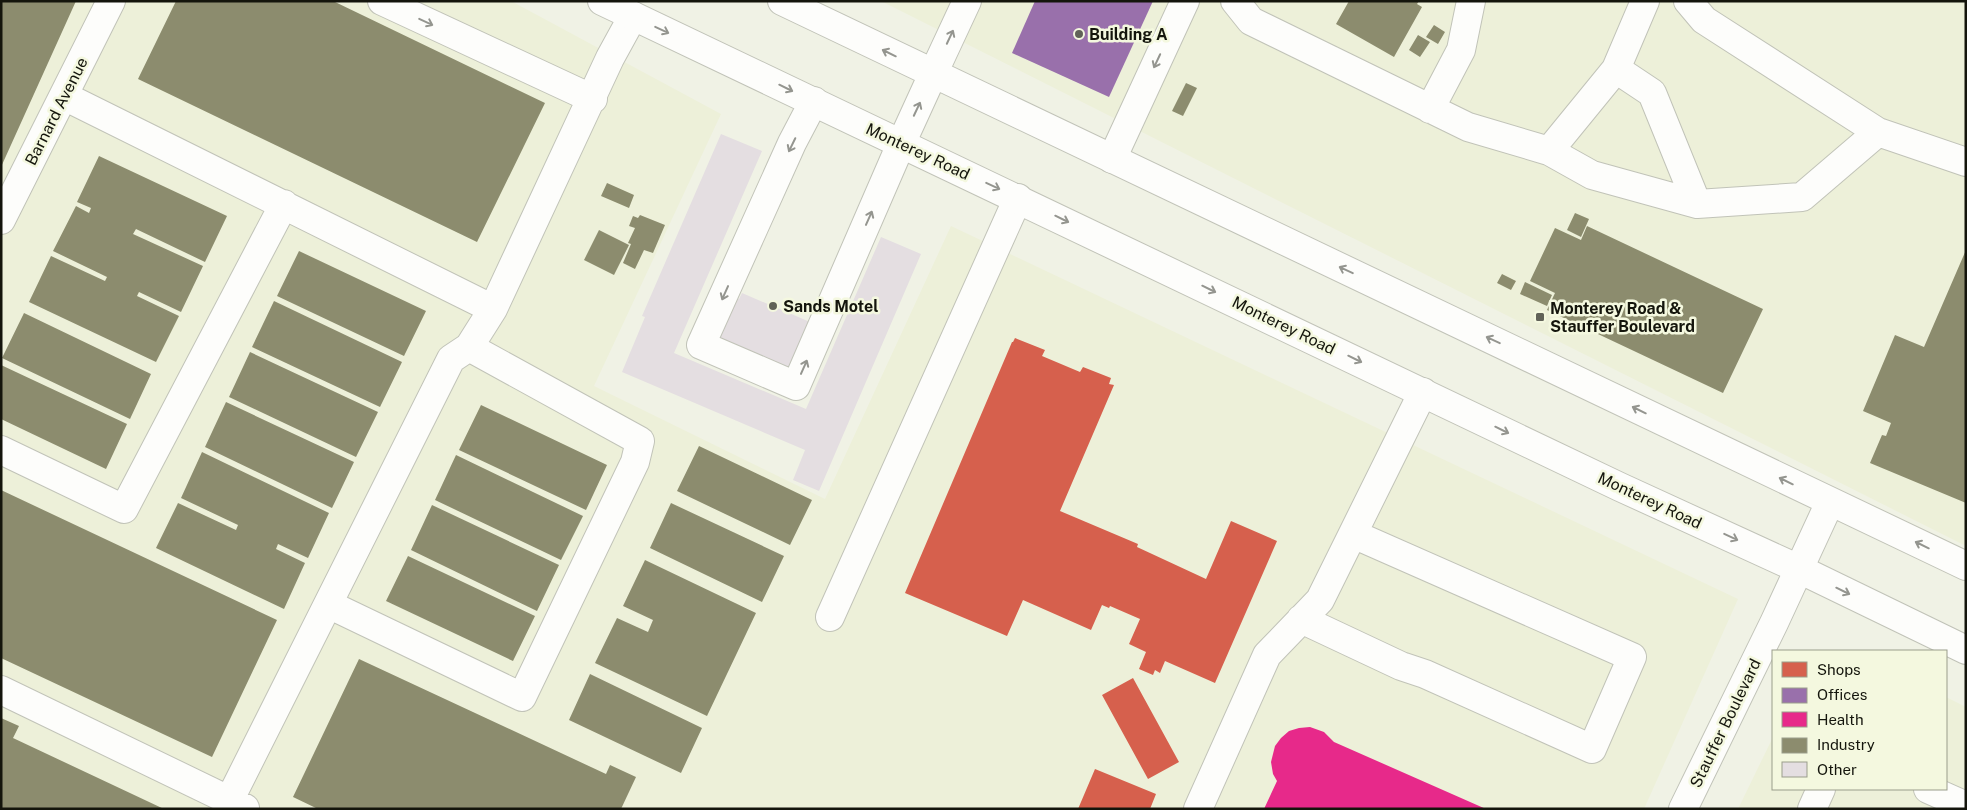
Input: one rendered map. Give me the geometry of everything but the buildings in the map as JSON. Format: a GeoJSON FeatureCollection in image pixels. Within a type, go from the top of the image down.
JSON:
{"type":"FeatureCollection","features":[{"type":"Feature","properties":{"kind":"main road","name":"Barnard Avenue"},"geometry":{"type":"LineString","coordinates":[[1,220],[111,1]]}},
{"type":"Feature","properties":{"kind":"main road"},"geometry":{"type":"LineString","coordinates":[[382,1],[593,98]]}},
{"type":"Feature","properties":{"kind":"main road","name":"Monterey Road"},"geometry":{"type":"LineString","coordinates":[[602,1],[1966,650]]}},
{"type":"Feature","properties":{"kind":"main road"},"geometry":{"type":"LineString","coordinates":[[814,101],[792,142],[702,345],[796,386],[901,144],[967,1]]}},
{"type":"Feature","properties":{"kind":"main road"},"geometry":{"type":"LineString","coordinates":[[1112,159],[1185,1]]}},
{"type":"Feature","properties":{"kind":"main road"},"geometry":{"type":"LineString","coordinates":[[1235,1],[1250,21],[1468,127],[1549,151],[1592,175],[1697,204],[1802,197],[1878,132]]}},
{"type":"Feature","properties":{"kind":"main road"},"geometry":{"type":"LineString","coordinates":[[1430,109],[1461,50],[1471,1]]}},
{"type":"Feature","properties":{"kind":"main road"},"geometry":{"type":"LineString","coordinates":[[1549,151],[1616,69],[1645,1]]}},
{"type":"Feature","properties":{"kind":"main road"},"geometry":{"type":"LineString","coordinates":[[1688,1],[1704,20],[1878,132],[1966,162]]}},
{"type":"Feature","properties":{"kind":"main road"},"geometry":{"type":"LineString","coordinates":[[786,2],[933,74],[1966,566]]}},
{"type":"Feature","properties":{"kind":"main road"},"geometry":{"type":"LineString","coordinates":[[1,690],[233,806],[328,604],[451,359],[469,347],[493,309],[610,58],[633,16]]}},
{"type":"Feature","properties":{"kind":"main road"},"geometry":{"type":"LineString","coordinates":[[1616,69],[1652,93],[1697,204]]}},
{"type":"Feature","properties":{"kind":"main road"},"geometry":{"type":"LineString","coordinates":[[64,96],[493,309]]}},
{"type":"Feature","properties":{"kind":"main road"},"geometry":{"type":"LineString","coordinates":[[830,616],[1018,198]]}},
{"type":"Feature","properties":{"kind":"main road"},"geometry":{"type":"LineString","coordinates":[[1,450],[124,509],[284,204]]}},
{"type":"Feature","properties":{"kind":"main road"},"geometry":{"type":"LineString","coordinates":[[328,604],[522,697],[635,462],[640,442],[469,347]]}},
{"type":"Feature","properties":{"kind":"main road"},"geometry":{"type":"LineString","coordinates":[[1198,809],[1267,655],[1320,600],[1423,392]]}},
{"type":"Feature","properties":{"kind":"main road","name":"Stauffer Boulevard"},"geometry":{"type":"LineString","coordinates":[[1683,809],[1774,623],[1830,502]]}},
{"type":"Feature","properties":{"kind":"main road"},"geometry":{"type":"LineString","coordinates":[[1301,619],[1401,666],[1425,674],[1592,749],[1632,657],[1353,534]]}},
{"type":"Feature","properties":{"kind":"main road"},"geometry":{"type":"LineString","coordinates":[[1812,809],[1821,790]]}},
{"type":"Feature","properties":{"kind":"main road"},"geometry":{"type":"LineString","coordinates":[[1930,790],[1966,806]]}},
{"type":"Feature","properties":{"kind":"shaded area"},"geometry":{"type":"Polygon","coordinates":[[[1,1],[511,1],[721,114],[594,386],[825,499],[951,226],[1738,599],[1644,809],[1,809],[1,1]]]}},
{"type":"Feature","properties":{"kind":"shaded area"},"geometry":{"type":"Polygon","coordinates":[[[881,1],[1966,1],[1966,546],[881,1]]]}},
{"type":"Feature","properties":{"kind":"shaded area"},"geometry":{"type":"Polygon","coordinates":[[[1947,698],[1966,707],[1966,809],[1738,809],[1772,739],[1772,790],[1947,790],[1947,698]]]}},
{"type":"Feature","properties":{"kind":"place","name":"Building A"},"geometry":{"type":"Point","coordinates":[1079,34]}},
{"type":"Feature","properties":{"kind":"place","name":"Sands Motel"},"geometry":{"type":"Point","coordinates":[773,306]}},
{"type":"Feature","properties":{"kind":"place","name":"Monterey Road & Stauffer Boulevard"},"geometry":{"type":"Point","coordinates":[1540,317]}}]}
